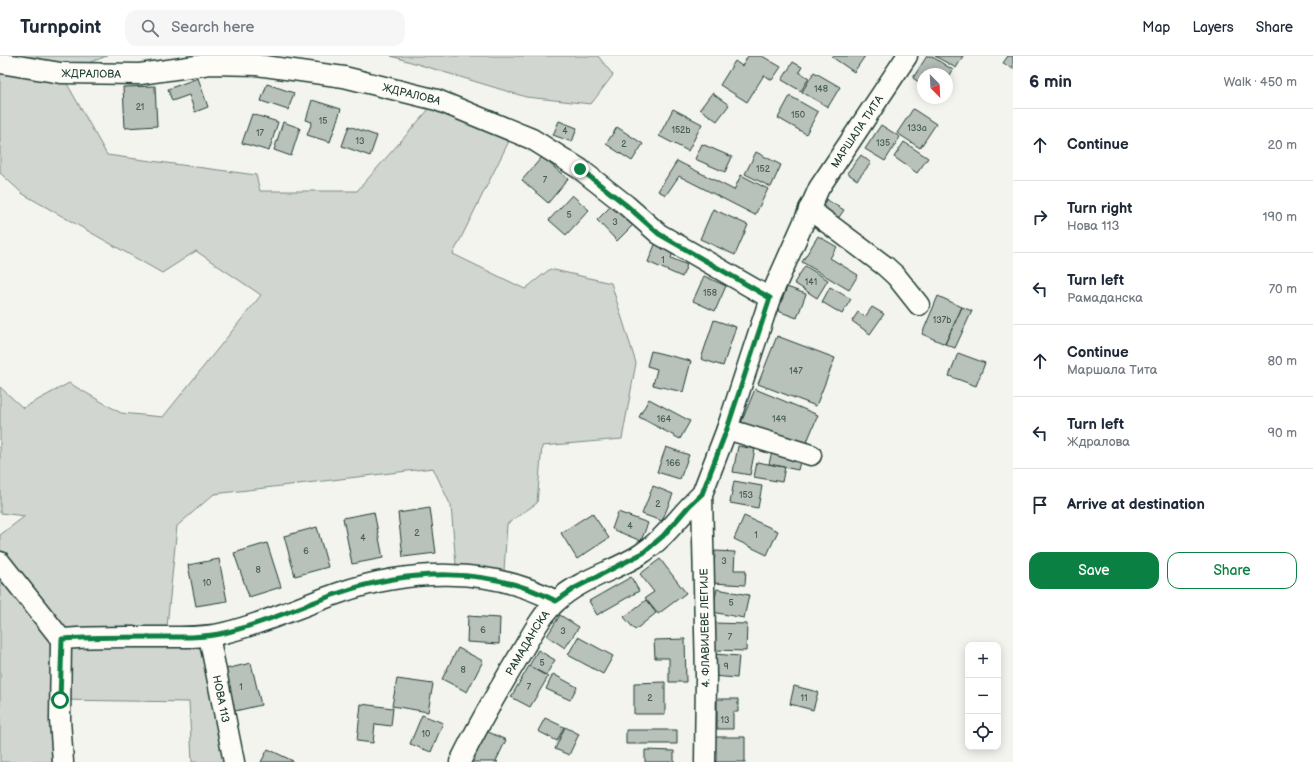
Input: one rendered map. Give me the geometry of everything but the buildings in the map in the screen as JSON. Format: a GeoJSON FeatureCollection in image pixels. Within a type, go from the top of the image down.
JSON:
{"type":"FeatureCollection","features":[{"type":"Feature","properties":{"kind":"street","name":"МАРШАЛА ТИТА"},"geometry":{"type":"LineString","coordinates":[[702,494],[727,429],[770,298],[809,209],[819,188],[907,56]]}},
{"type":"Feature","properties":{"kind":"street","name":"ЖДРАЛОВА"},"geometry":{"type":"LineString","coordinates":[[0,63],[69,73],[140,74],[210,64],[257,65],[344,77],[437,100],[532,139],[580,169],[626,205],[659,234],[770,298]]}},
{"type":"Feature","properties":{"kind":"street"},"geometry":{"type":"LineString","coordinates":[[809,209],[885,266],[896,276],[919,305]]}},
{"type":"Feature","properties":{"kind":"street"},"geometry":{"type":"LineString","coordinates":[[727,429],[811,455]]}},
{"type":"Feature","properties":{"kind":"street","name":"РАМАДАНСКА"},"geometry":{"type":"LineString","coordinates":[[460,762],[480,722],[527,643],[556,601],[575,588],[643,553],[663,536],[689,506],[702,494]]}},
{"type":"Feature","properties":{"kind":"street","name":"4. ФЛАВИЈЕВЕ ЛЕГИЈЕ"},"geometry":{"type":"LineString","coordinates":[[702,494],[706,676],[705,762]]}},
{"type":"Feature","properties":{"kind":"street"},"geometry":{"type":"LineString","coordinates":[[0,562],[62,639],[60,700],[63,762]]}},
{"type":"Feature","properties":{"kind":"street"},"geometry":{"type":"LineString","coordinates":[[62,639],[89,637],[209,636],[244,628],[339,593],[369,584],[428,575],[498,580],[533,590],[556,601]]}},
{"type":"Feature","properties":{"kind":"street","name":"НОВА 113"},"geometry":{"type":"LineString","coordinates":[[209,636],[234,762]]}},
{"type":"Feature","properties":{"kind":"shaded area"},"geometry":{"type":"Polygon","coordinates":[[[0,56],[107,56],[61,73],[107,155],[256,175],[260,191],[357,191],[437,100],[514,131],[453,254],[525,289],[550,269],[611,283],[636,363],[622,439],[542,446],[537,503],[507,524],[504,571],[456,565],[451,506],[433,468],[214,494],[177,526],[166,637],[199,646],[232,762],[192,762],[189,702],[60,700],[61,762],[0,762],[0,535],[25,516],[0,513],[0,387],[23,408],[69,383],[121,413],[163,417],[261,295],[196,251],[162,273],[23,194],[0,173],[0,56]]]}},
{"type":"Feature","properties":{"kind":"shaded area"},"geometry":{"type":"Polygon","coordinates":[[[391,56],[598,56],[613,75],[591,104],[526,97],[391,56]]]}},
{"type":"Feature","properties":{"kind":"route"},"geometry":{"type":"LineString","coordinates":[[60,700],[62,639],[89,637],[209,636],[244,628],[339,593],[369,584],[428,575],[455,575],[498,580],[539,592],[556,601],[575,588],[643,553],[663,536],[689,506],[702,494],[727,429],[770,298],[659,234],[626,205],[580,169]]}}]}
